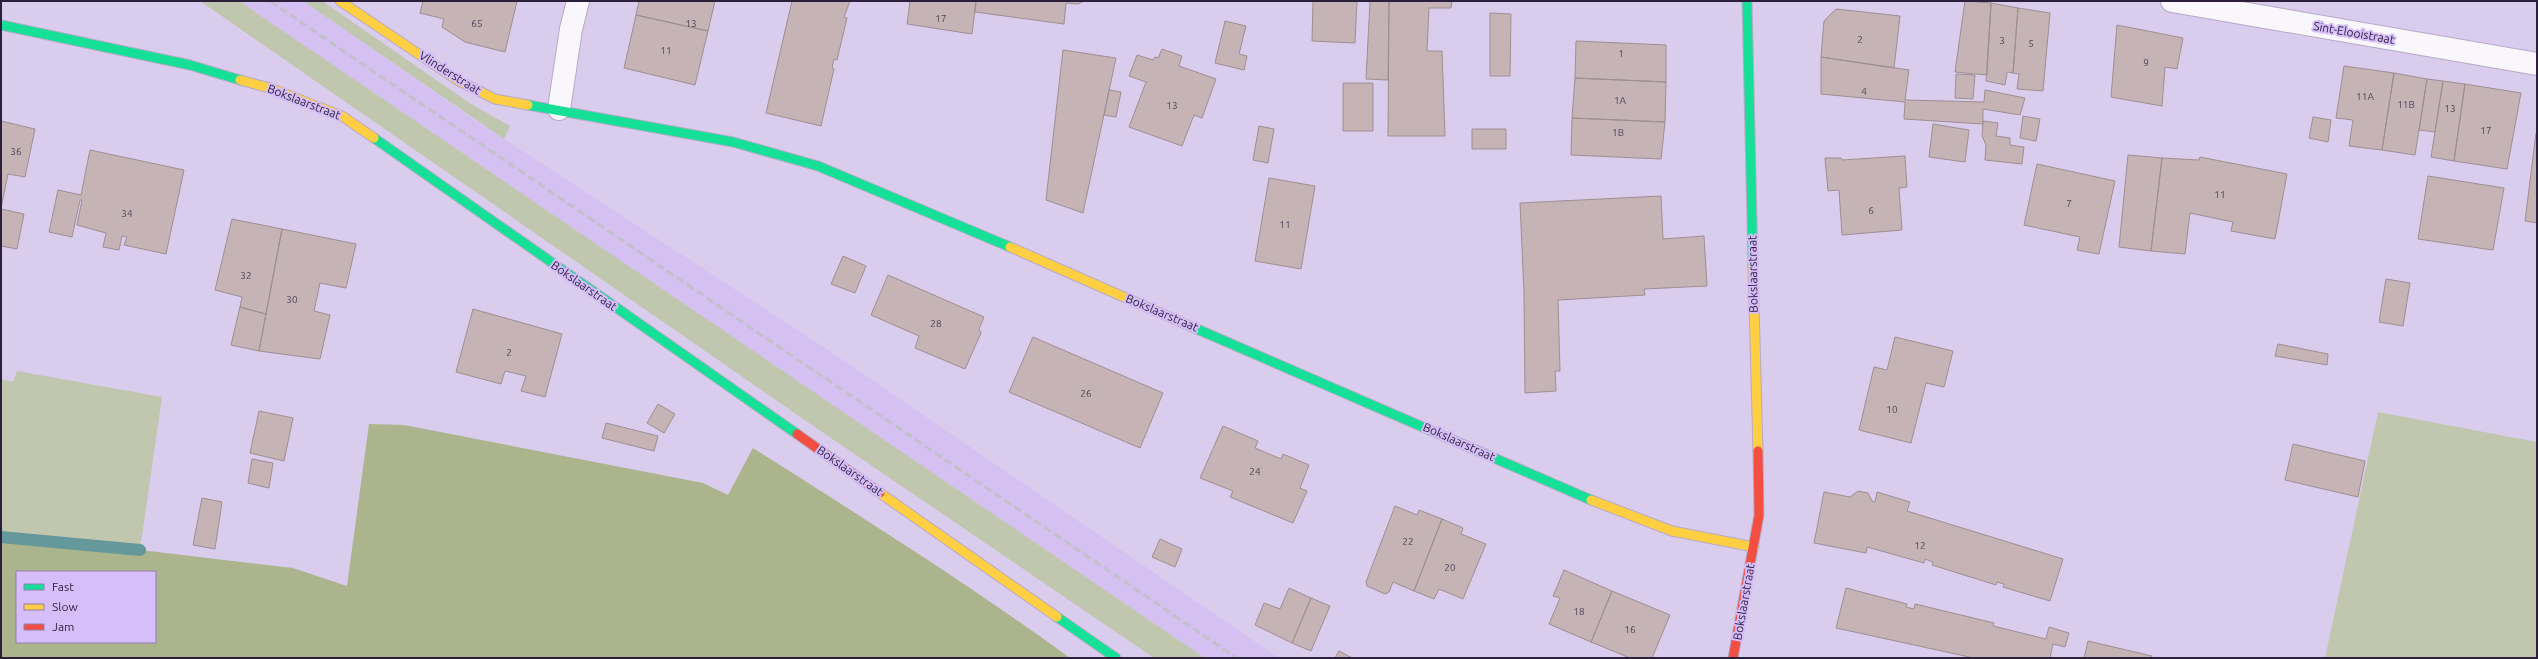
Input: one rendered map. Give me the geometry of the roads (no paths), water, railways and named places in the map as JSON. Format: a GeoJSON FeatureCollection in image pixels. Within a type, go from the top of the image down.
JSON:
{"type":"FeatureCollection","features":[{"type":"Feature","properties":{"kind":"street","name":"Vlinderstraat"},"geometry":{"type":"LineString","coordinates":[[340,1],[456,80],[486,96],[560,109]]}},
{"type":"Feature","properties":{"kind":"street"},"geometry":{"type":"LineString","coordinates":[[560,109],[571,30],[578,1]]}},
{"type":"Feature","properties":{"kind":"street","name":"Bokslaarstraat"},"geometry":{"type":"LineString","coordinates":[[1733,658],[1759,515],[1747,1]]}},
{"type":"Feature","properties":{"kind":"street","name":"Sint-Elooistraat"},"geometry":{"type":"LineString","coordinates":[[2172,1],[2537,64]]}},
{"type":"Feature","properties":{"kind":"street","name":"Bokslaarstraat"},"geometry":{"type":"LineString","coordinates":[[1,24],[190,65],[273,89],[342,116],[1116,658]]}},
{"type":"Feature","properties":{"kind":"street","name":"Bokslaarstraat"},"geometry":{"type":"LineString","coordinates":[[560,109],[733,142],[818,166],[899,199],[1607,507],[1672,531],[1754,547]]}},
{"type":"Feature","properties":{"kind":"waterway"},"geometry":{"type":"LineString","coordinates":[[1,537],[140,550]]}},
{"type":"Feature","properties":{"kind":"railway"},"geometry":{"type":"LineString","coordinates":[[270,1],[1237,658]]}}]}
